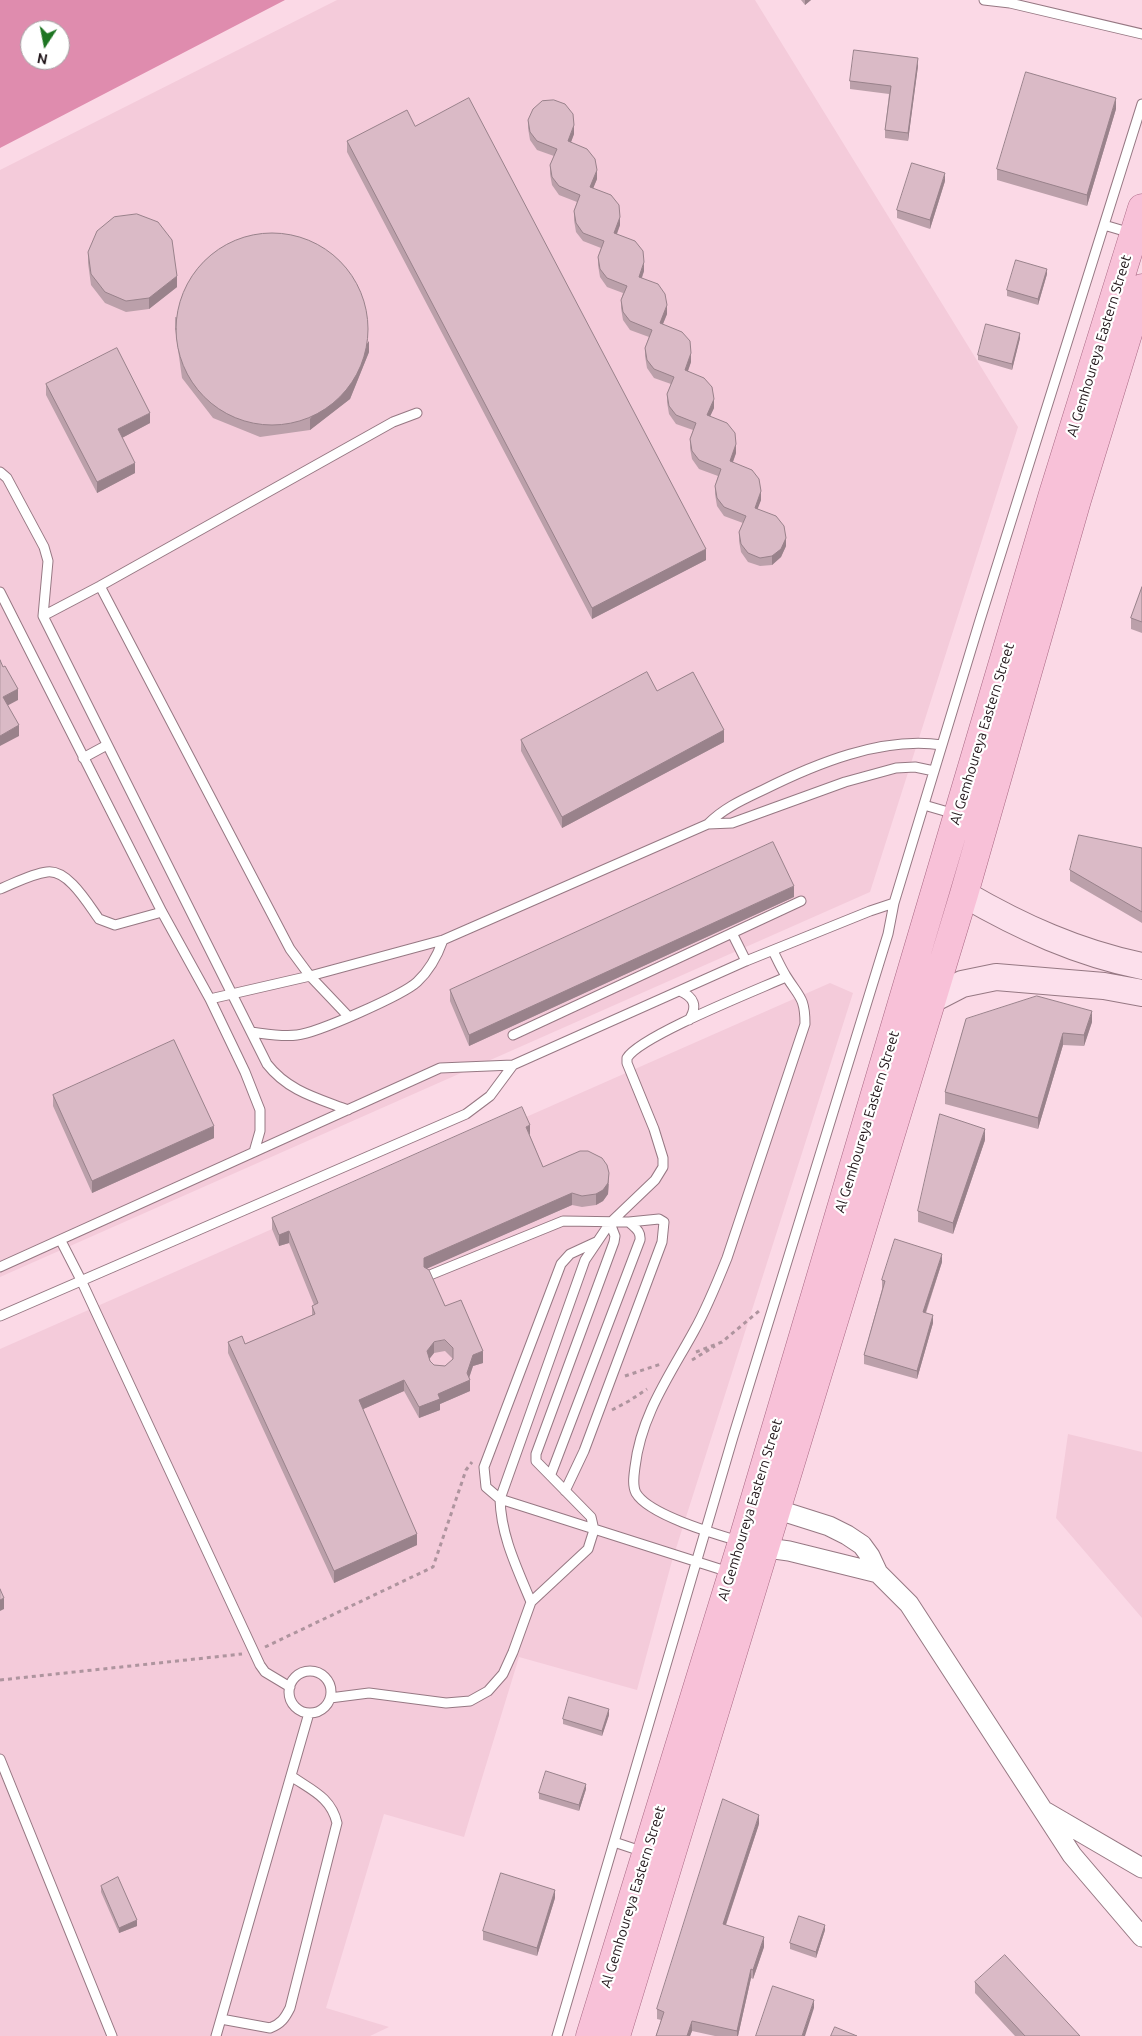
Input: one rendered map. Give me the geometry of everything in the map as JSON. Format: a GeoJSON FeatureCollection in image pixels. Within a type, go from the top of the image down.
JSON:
{"type":"FeatureCollection","features":[{"type":"Feature","properties":{"kind":"main road","name":"Al Gemhoureya Eastern Street"},"geometry":{"type":"LineString","coordinates":[[616,2036],[764,1506],[918,999],[955,824],[1142,208]]}},
{"type":"Feature","properties":{"kind":"main road","name":"Al Gemhoureya Eastern Street"},"geometry":{"type":"LineString","coordinates":[[918,999],[964,894],[1077,500],[1142,288]]}},
{"type":"Feature","properties":{"kind":"main road"},"geometry":{"type":"LineString","coordinates":[[955,824],[979,840]]}},
{"type":"Feature","properties":{"kind":"main road"},"geometry":{"type":"LineString","coordinates":[[964,894],[1037,934],[1076,949],[1142,966]]}},
{"type":"Feature","properties":{"kind":"main road"},"geometry":{"type":"LineString","coordinates":[[918,999],[962,984],[996,977],[1068,982],[1142,993]]}},
{"type":"Feature","properties":{"kind":"main road","name":"Al Gemhoureya Eastern Street"},"geometry":{"type":"LineString","coordinates":[[590,2036],[732,1573],[753,1545]]}},
{"type":"Feature","properties":{"kind":"street"},"geometry":{"type":"LineString","coordinates":[[764,1506],[830,1526],[862,1545],[878,1573],[909,1604],[1072,1855],[1142,1937]]}},
{"type":"Feature","properties":{"kind":"street"},"geometry":{"type":"LineString","coordinates":[[753,1545],[789,1551],[878,1573]]}},
{"type":"Feature","properties":{"kind":"street"},"geometry":{"type":"LineString","coordinates":[[1042,1809],[1142,1868]]}},
{"type":"Feature","properties":{"kind":"lane"},"geometry":{"type":"LineString","coordinates":[[984,0],[1008,1],[1142,34]]}},
{"type":"Feature","properties":{"kind":"lane"},"geometry":{"type":"LineString","coordinates":[[557,2036],[705,1531],[888,934],[894,903],[1142,104]]}},
{"type":"Feature","properties":{"kind":"lane"},"geometry":{"type":"LineString","coordinates":[[1104,225],[1134,234]]}},
{"type":"Feature","properties":{"kind":"lane"},"geometry":{"type":"LineString","coordinates":[[43,616],[393,422],[417,413]]}},
{"type":"Feature","properties":{"kind":"lane"},"geometry":{"type":"LineString","coordinates":[[0,472],[7,478],[44,547],[48,561],[43,616],[267,1064],[278,1078],[290,1086],[348,1110]]}},
{"type":"Feature","properties":{"kind":"lane"},"geometry":{"type":"LineString","coordinates":[[100,586],[290,949],[310,976],[348,1016]]}},
{"type":"Feature","properties":{"kind":"lane"},"geometry":{"type":"LineString","coordinates":[[0,592],[162,912],[210,999],[245,1072],[260,1110],[260,1131],[254,1152]]}},
{"type":"Feature","properties":{"kind":"lane"},"geometry":{"type":"LineString","coordinates":[[210,999],[310,976],[443,940],[708,824],[729,806],[788,777],[835,759],[896,744],[929,743],[942,745]]}},
{"type":"Feature","properties":{"kind":"lane"},"geometry":{"type":"LineString","coordinates":[[84,758],[107,745]]}},
{"type":"Feature","properties":{"kind":"lane"},"geometry":{"type":"LineString","coordinates":[[708,824],[732,823],[846,782],[896,768],[915,767],[934,771]]}},
{"type":"Feature","properties":{"kind":"lane"},"geometry":{"type":"LineString","coordinates":[[924,805],[955,824]]}},
{"type":"Feature","properties":{"kind":"lane"},"geometry":{"type":"LineString","coordinates":[[0,889],[49,871],[62,874],[72,882],[99,919],[106,923],[114,925],[162,912]]}},
{"type":"Feature","properties":{"kind":"lane"},"geometry":{"type":"LineString","coordinates":[[513,1035],[801,901]]}},
{"type":"Feature","properties":{"kind":"lane"},"geometry":{"type":"LineString","coordinates":[[0,1267],[440,1068],[513,1065],[746,961],[894,903]]}},
{"type":"Feature","properties":{"kind":"lane"},"geometry":{"type":"LineString","coordinates":[[732,932],[746,961]]}},
{"type":"Feature","properties":{"kind":"lane"},"geometry":{"type":"LineString","coordinates":[[251,1032],[285,1036],[314,1032],[401,994],[416,984],[428,972],[443,940]]}},
{"type":"Feature","properties":{"kind":"lane"},"geometry":{"type":"LineString","coordinates":[[753,1545],[705,1531],[658,1511],[648,1505],[636,1493],[634,1481],[636,1458],[647,1415],[694,1331],[727,1258],[804,1024],[805,1009],[802,999],[786,977],[773,950]]}},
{"type":"Feature","properties":{"kind":"lane"},"geometry":{"type":"LineString","coordinates":[[531,1602],[508,1545],[501,1515],[500,1499],[585,1260],[610,1223],[655,1180],[663,1167],[654,1129],[627,1063],[627,1058],[639,1045],[689,1020],[786,977]]}},
{"type":"Feature","properties":{"kind":"lane"},"geometry":{"type":"LineString","coordinates":[[680,991],[689,995],[693,1000],[694,1013],[689,1020]]}},
{"type":"Feature","properties":{"kind":"lane"},"geometry":{"type":"LineString","coordinates":[[0,1316],[466,1114],[490,1096],[513,1065]]}},
{"type":"Feature","properties":{"kind":"lane"},"geometry":{"type":"LineString","coordinates":[[430,1275],[563,1221],[610,1223],[659,1219],[664,1222],[662,1242],[584,1450],[565,1491]]}},
{"type":"Feature","properties":{"kind":"lane"},"geometry":{"type":"LineString","coordinates":[[551,1474],[640,1240],[638,1230],[629,1222]]}},
{"type":"Feature","properties":{"kind":"lane"},"geometry":{"type":"LineString","coordinates":[[330,1698],[369,1693],[446,1703],[470,1701],[488,1690],[503,1674],[531,1602],[588,1549],[594,1530],[591,1517],[551,1474],[536,1461],[536,1454],[614,1242],[615,1236],[610,1223]]}},
{"type":"Feature","properties":{"kind":"lane"},"geometry":{"type":"LineString","coordinates":[[60,1241],[81,1280],[254,1652],[265,1672],[290,1687]]}},
{"type":"Feature","properties":{"kind":"lane"},"geometry":{"type":"LineString","coordinates":[[596,1242],[570,1254],[561,1264],[486,1461],[484,1467],[486,1487],[500,1499],[732,1573]]}},
{"type":"Feature","properties":{"kind":"lane"},"geometry":{"type":"LineString","coordinates":[[302,1673],[320,1674],[327,1680],[330,1698],[326,1706],[318,1712],[300,1711],[293,1705],[289,1696],[290,1687],[294,1678],[302,1673]]}},
{"type":"Feature","properties":{"kind":"lane"},"geometry":{"type":"LineString","coordinates":[[216,2036],[309,1713]]}},
{"type":"Feature","properties":{"kind":"lane"},"geometry":{"type":"LineString","coordinates":[[0,1759],[112,2036]]}},
{"type":"Feature","properties":{"kind":"lane"},"geometry":{"type":"LineString","coordinates":[[221,2019],[270,2028],[285,2019],[290,2008],[336,1823],[334,1810],[325,1800],[291,1776]]}},
{"type":"Feature","properties":{"kind":"lane"},"geometry":{"type":"LineString","coordinates":[[614,1842],[646,1853]]}},
{"type":"Feature","properties":{"kind":"path"},"geometry":{"type":"LineString","coordinates":[[0,1680],[254,1652],[433,1568],[466,1470]]}},
{"type":"Feature","properties":{"kind":"shaded area"},"geometry":{"type":"Polygon","coordinates":[[[0,0],[285,0],[0,148],[0,0]]]}},
{"type":"Feature","properties":{"kind":"shaded area"},"geometry":{"type":"Polygon","coordinates":[[[337,0],[755,0],[1018,427],[870,892],[0,1277],[0,170],[337,0]]]}},
{"type":"Feature","properties":{"kind":"shaded area"},"geometry":{"type":"Polygon","coordinates":[[[830,983],[853,993],[672,1561],[637,1690],[519,1657],[464,1837],[384,1814],[326,2008],[389,2027],[370,2036],[0,2036],[0,1349],[830,983]]]}},
{"type":"Feature","properties":{"kind":"shaded area"},"geometry":{"type":"Polygon","coordinates":[[[1068,1434],[1142,1452],[1142,1618],[1056,1518],[1068,1434]]]}},
{"type":"Feature","properties":{"kind":"building"},"geometry":{"type":"Polygon","coordinates":[[[854,50],[918,58],[908,133],[885,130],[891,86],[850,81],[854,50]]]}},
{"type":"Feature","properties":{"kind":"building"},"geometry":{"type":"Polygon","coordinates":[[[1026,72],[1116,98],[1087,195],[997,169],[1026,72]]]}},
{"type":"Feature","properties":{"kind":"building"},"geometry":{"type":"Polygon","coordinates":[[[469,98],[706,549],[592,608],[347,141],[407,110],[415,126],[469,98]]]}},
{"type":"Feature","properties":{"kind":"building"},"geometry":{"type":"Polygon","coordinates":[[[554,100],[565,104],[573,114],[574,125],[568,141],[587,149],[595,159],[597,170],[590,187],[611,195],[619,205],[620,217],[614,233],[635,241],[643,251],[644,262],[639,277],[658,284],[665,294],[667,305],[660,323],[682,332],[690,341],[691,353],[685,370],[704,378],[712,387],[714,399],[707,415],[727,423],[735,433],[736,444],[730,461],[752,470],[759,479],[761,491],[755,508],[776,516],[784,526],[786,538],[781,549],[772,556],[760,558],[748,553],[741,544],[739,532],[746,516],[724,507],[717,498],[715,486],[721,469],[699,460],[692,451],[690,439],[696,423],[676,415],[669,406],[667,394],[674,377],[654,369],[647,360],[645,348],[652,330],[630,321],[623,312],[621,300],[627,286],[607,278],[600,269],[598,257],[604,241],[583,233],[576,223],[574,211],[580,195],[559,186],[552,177],[550,165],[557,149],[537,141],[530,132],[528,120],[533,109],[542,101],[554,100]]]}},
{"type":"Feature","properties":{"kind":"building"},"geometry":{"type":"Polygon","coordinates":[[[912,163],[945,173],[930,220],[897,210],[912,163]]]}},
{"type":"Feature","properties":{"kind":"building"},"geometry":{"type":"Polygon","coordinates":[[[137,214],[158,222],[172,240],[177,276],[149,298],[126,301],[105,292],[91,274],[88,252],[97,231],[114,217],[137,214]]]}},
{"type":"Feature","properties":{"kind":"building"},"geometry":{"type":"Polygon","coordinates":[[[272,233],[291,235],[309,241],[340,261],[360,292],[366,310],[368,329],[366,348],[360,366],[340,397],[309,417],[291,423],[272,425],[253,423],[235,417],[204,397],[184,366],[178,348],[176,329],[178,310],[184,292],[204,261],[235,241],[253,235],[272,233]]]}},
{"type":"Feature","properties":{"kind":"building"},"geometry":{"type":"Polygon","coordinates":[[[1016,260],[1047,269],[1038,299],[1007,290],[1016,260]]]}},
{"type":"Feature","properties":{"kind":"building"},"geometry":{"type":"Polygon","coordinates":[[[986,324],[1020,333],[1012,364],[978,355],[986,324]]]}},
{"type":"Feature","properties":{"kind":"building"},"geometry":{"type":"Polygon","coordinates":[[[117,348],[150,413],[118,429],[135,463],[97,482],[46,384],[117,348]]]}},
{"type":"Feature","properties":{"kind":"building"},"geometry":{"type":"Polygon","coordinates":[[[1142,587],[1142,622],[1131,618],[1142,587]]]}},
{"type":"Feature","properties":{"kind":"building"},"geometry":{"type":"Polygon","coordinates":[[[0,660],[18,689],[3,697],[19,725],[0,736],[0,660]]]}},
{"type":"Feature","properties":{"kind":"building"},"geometry":{"type":"Polygon","coordinates":[[[647,672],[657,691],[693,672],[724,730],[562,817],[521,740],[647,672]]]}},
{"type":"Feature","properties":{"kind":"building"},"geometry":{"type":"Polygon","coordinates":[[[1079,835],[1142,848],[1142,912],[1070,870],[1079,835]]]}},
{"type":"Feature","properties":{"kind":"building"},"geometry":{"type":"Polygon","coordinates":[[[773,842],[794,886],[469,1035],[450,990],[773,842]]]}},
{"type":"Feature","properties":{"kind":"building"},"geometry":{"type":"Polygon","coordinates":[[[1037,996],[1092,1011],[1084,1035],[1063,1033],[1038,1118],[945,1092],[966,1019],[1037,996]]]}},
{"type":"Feature","properties":{"kind":"building"},"geometry":{"type":"Polygon","coordinates":[[[174,1040],[214,1126],[92,1181],[53,1095],[174,1040]]]}},
{"type":"Feature","properties":{"kind":"building"},"geometry":{"type":"Polygon","coordinates":[[[522,1107],[530,1125],[526,1127],[543,1167],[580,1151],[588,1151],[602,1158],[607,1165],[609,1173],[608,1183],[603,1190],[596,1194],[582,1196],[572,1193],[424,1258],[424,1267],[429,1270],[445,1306],[461,1300],[483,1351],[473,1355],[467,1373],[470,1380],[438,1394],[440,1399],[419,1407],[404,1380],[359,1400],[417,1534],[334,1571],[228,1342],[242,1336],[245,1344],[315,1314],[312,1306],[318,1303],[289,1231],[279,1235],[272,1218],[522,1107]],[[445,1340],[434,1342],[427,1351],[430,1361],[434,1365],[445,1366],[453,1359],[453,1348],[445,1340]]]}},
{"type":"Feature","properties":{"kind":"building"},"geometry":{"type":"Polygon","coordinates":[[[940,1114],[985,1129],[953,1223],[918,1211],[940,1114]]]}},
{"type":"Feature","properties":{"kind":"building"},"geometry":{"type":"Polygon","coordinates":[[[895,1239],[942,1254],[923,1312],[933,1315],[917,1371],[864,1355],[885,1281],[882,1280],[895,1239]]]}},
{"type":"Feature","properties":{"kind":"building"},"geometry":{"type":"Polygon","coordinates":[[[0,1589],[4,1598],[0,1600],[0,1589]]]}},
{"type":"Feature","properties":{"kind":"building"},"geometry":{"type":"Polygon","coordinates":[[[569,1697],[609,1709],[602,1731],[563,1719],[569,1697]]]}},
{"type":"Feature","properties":{"kind":"building"},"geometry":{"type":"Polygon","coordinates":[[[546,1771],[586,1784],[579,1805],[539,1793],[546,1771]]]}},
{"type":"Feature","properties":{"kind":"building"},"geometry":{"type":"Polygon","coordinates":[[[723,1799],[759,1815],[723,1924],[764,1937],[753,1970],[751,1969],[737,2031],[692,2021],[687,2036],[656,2036],[664,2012],[657,2009],[723,1799]]]}},
{"type":"Feature","properties":{"kind":"building"},"geometry":{"type":"Polygon","coordinates":[[[501,1873],[555,1890],[537,1948],[483,1931],[501,1873]]]}},
{"type":"Feature","properties":{"kind":"building"},"geometry":{"type":"Polygon","coordinates":[[[118,1877],[137,1920],[119,1928],[101,1886],[118,1877]]]}},
{"type":"Feature","properties":{"kind":"building"},"geometry":{"type":"Polygon","coordinates":[[[799,1916],[825,1925],[816,1952],[790,1943],[799,1916]]]}},
{"type":"Feature","properties":{"kind":"building"},"geometry":{"type":"Polygon","coordinates":[[[1005,1955],[1080,2036],[1025,2036],[975,1982],[1005,1955]]]}},
{"type":"Feature","properties":{"kind":"building"},"geometry":{"type":"Polygon","coordinates":[[[773,1986],[814,2000],[802,2036],[756,2036],[773,1986]]]}},
{"type":"Feature","properties":{"kind":"building"},"geometry":{"type":"Polygon","coordinates":[[[835,2027],[857,2036],[831,2036],[835,2027]]]}}]}
